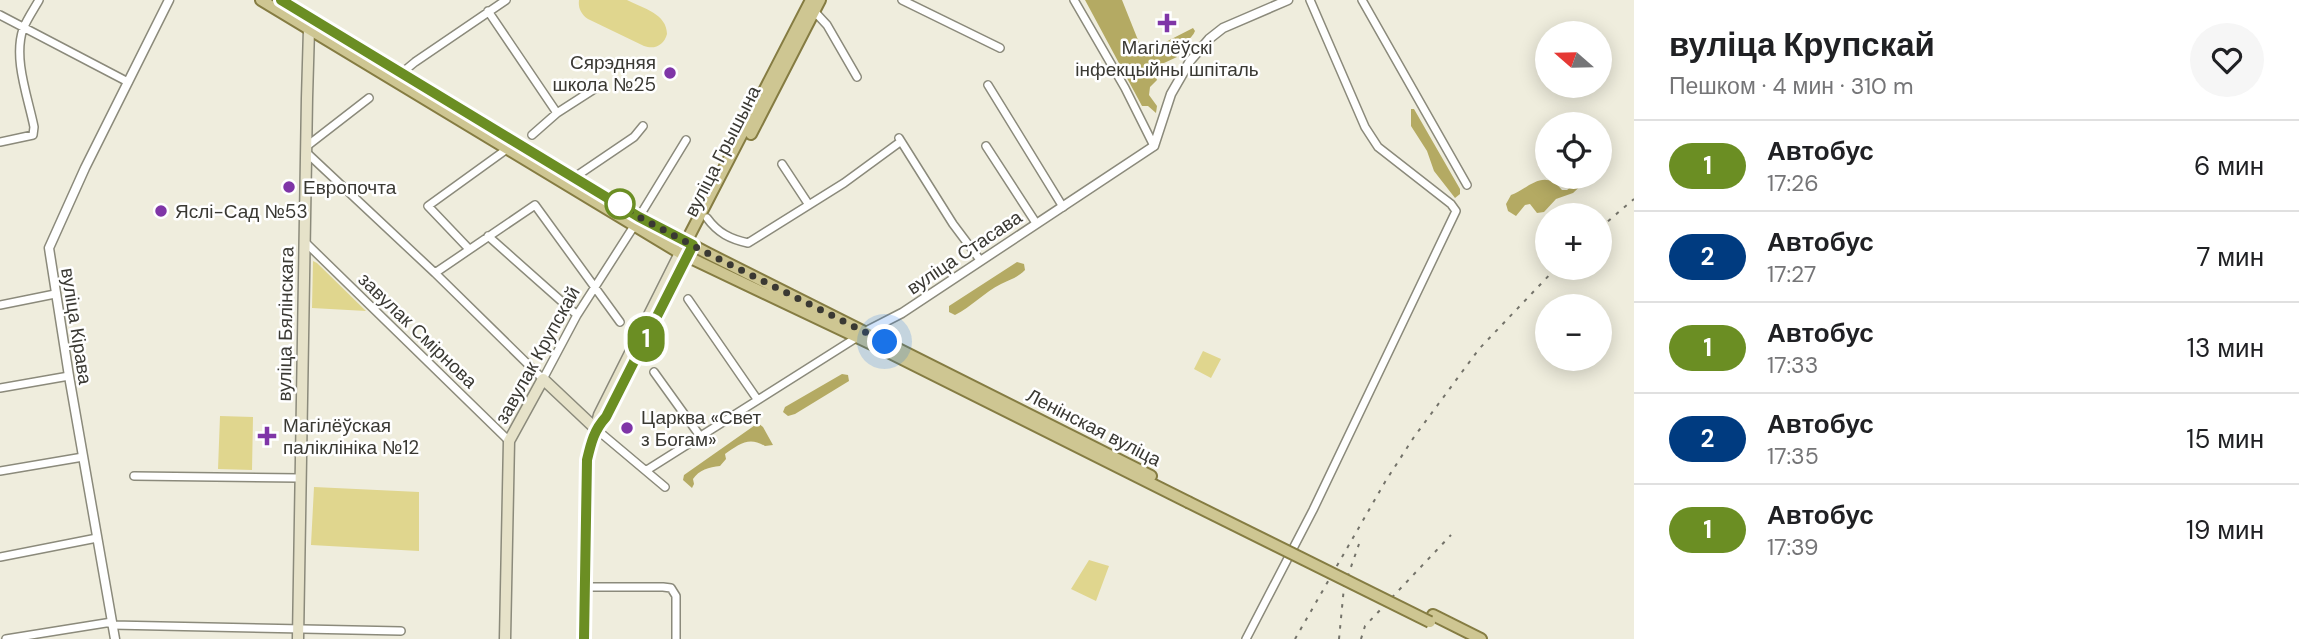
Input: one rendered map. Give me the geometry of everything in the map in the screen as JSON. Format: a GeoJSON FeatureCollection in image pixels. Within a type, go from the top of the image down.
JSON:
{"type":"FeatureCollection","features":[{"type":"Feature","properties":{"kind":"main road"},"geometry":{"type":"LineString","coordinates":[[261,0],[312,25],[575,177],[637,221]]}},
{"type":"Feature","properties":{"kind":"main road"},"geometry":{"type":"LineString","coordinates":[[281,0],[312,25]]}},
{"type":"Feature","properties":{"kind":"main road","name":"вуліца Грышына"},"geometry":{"type":"LineString","coordinates":[[584,639],[587,460],[596,429],[606,417],[690,243],[812,6],[820,0]]}},
{"type":"Feature","properties":{"kind":"main road","name":"вуліца Грышына"},"geometry":{"type":"LineString","coordinates":[[690,243],[707,218],[812,6]]}},
{"type":"Feature","properties":{"kind":"main road","name":"вуліца Бялінскага"},"geometry":{"type":"LineString","coordinates":[[298,634],[299,478],[312,25]]}},
{"type":"Feature","properties":{"kind":"main road"},"geometry":{"type":"LineString","coordinates":[[398,76],[507,149],[637,221]]}},
{"type":"Feature","properties":{"kind":"main road","name":"Ленінская вуліца"},"geometry":{"type":"LineString","coordinates":[[637,221],[690,243],[861,335],[1189,499],[1432,618],[1481,639]]}},
{"type":"Feature","properties":{"kind":"main road","name":"Ленінская вуліца"},"geometry":{"type":"LineString","coordinates":[[637,221],[684,255],[861,335]]}},
{"type":"Feature","properties":{"kind":"main road"},"geometry":{"type":"LineString","coordinates":[[543,379],[596,429]]}},
{"type":"Feature","properties":{"kind":"main road","name":"завулак Крупскай"},"geometry":{"type":"LineString","coordinates":[[505,639],[509,441],[543,379]]}},
{"type":"Feature","properties":{"kind":"main road","name":"Ленінская вуліца"},"geometry":{"type":"LineString","coordinates":[[1432,618],[1465,639]]}},
{"type":"Feature","properties":{"kind":"street"},"geometry":{"type":"LineString","coordinates":[[0,142],[33,135],[20,42],[24,27],[39,0]]}},
{"type":"Feature","properties":{"kind":"street","name":"вуліца Кірава"},"geometry":{"type":"LineString","coordinates":[[114,639],[55,294],[50,248],[85,168],[169,0]]}},
{"type":"Feature","properties":{"kind":"street"},"geometry":{"type":"LineString","coordinates":[[902,0],[1000,48]]}},
{"type":"Feature","properties":{"kind":"street"},"geometry":{"type":"LineString","coordinates":[[1074,0],[1125,88],[1154,146]]}},
{"type":"Feature","properties":{"kind":"street"},"geometry":{"type":"LineString","coordinates":[[1154,146],[1171,94],[1190,61],[1209,39],[1223,28],[1288,0]]}},
{"type":"Feature","properties":{"kind":"street"},"geometry":{"type":"LineString","coordinates":[[1246,639],[1310,517],[1456,211],[1451,204],[1378,147],[1371,137],[1310,0]]}},
{"type":"Feature","properties":{"kind":"street"},"geometry":{"type":"LineString","coordinates":[[1362,0],[1468,185]]}},
{"type":"Feature","properties":{"kind":"street"},"geometry":{"type":"LineString","coordinates":[[398,76],[501,1]]}},
{"type":"Feature","properties":{"kind":"street"},"geometry":{"type":"LineString","coordinates":[[812,6],[827,24],[857,77]]}},
{"type":"Feature","properties":{"kind":"street"},"geometry":{"type":"LineString","coordinates":[[488,11],[557,113]]}},
{"type":"Feature","properties":{"kind":"street"},"geometry":{"type":"LineString","coordinates":[[0,15],[128,82]]}},
{"type":"Feature","properties":{"kind":"street"},"geometry":{"type":"LineString","coordinates":[[988,85],[1063,207]]}},
{"type":"Feature","properties":{"kind":"street"},"geometry":{"type":"LineString","coordinates":[[532,135],[557,113],[598,86]]}},
{"type":"Feature","properties":{"kind":"street"},"geometry":{"type":"LineString","coordinates":[[369,98],[307,149],[543,379]]}},
{"type":"Feature","properties":{"kind":"street"},"geometry":{"type":"LineString","coordinates":[[575,177],[634,137],[643,126]]}},
{"type":"Feature","properties":{"kind":"street","name":"завулак Крупскай"},"geometry":{"type":"LineString","coordinates":[[543,379],[577,315],[686,140]]}},
{"type":"Feature","properties":{"kind":"street"},"geometry":{"type":"LineString","coordinates":[[707,218],[719,232],[732,240],[748,243],[809,205],[900,140],[979,260]]}},
{"type":"Feature","properties":{"kind":"street"},"geometry":{"type":"LineString","coordinates":[[986,146],[1036,223]]}},
{"type":"Feature","properties":{"kind":"street","name":"вуліца Стасава"},"geometry":{"type":"LineString","coordinates":[[647,470],[861,335],[902,313],[1154,146]]}},
{"type":"Feature","properties":{"kind":"street"},"geometry":{"type":"LineString","coordinates":[[469,249],[428,206],[507,149]]}},
{"type":"Feature","properties":{"kind":"street"},"geometry":{"type":"LineString","coordinates":[[782,164],[809,205]]}},
{"type":"Feature","properties":{"kind":"street"},"geometry":{"type":"LineString","coordinates":[[435,273],[535,205],[620,322]]}},
{"type":"Feature","properties":{"kind":"street"},"geometry":{"type":"LineString","coordinates":[[488,236],[577,315]]}},
{"type":"Feature","properties":{"kind":"street","name":"завулак Смірнова"},"geometry":{"type":"LineString","coordinates":[[305,242],[509,441]]}},
{"type":"Feature","properties":{"kind":"street"},"geometry":{"type":"LineString","coordinates":[[0,305],[55,294]]}},
{"type":"Feature","properties":{"kind":"street"},"geometry":{"type":"LineString","coordinates":[[688,299],[757,400]]}},
{"type":"Feature","properties":{"kind":"street"},"geometry":{"type":"LineString","coordinates":[[654,372],[700,436]]}},
{"type":"Feature","properties":{"kind":"street"},"geometry":{"type":"LineString","coordinates":[[0,388],[69,376]]}},
{"type":"Feature","properties":{"kind":"street"},"geometry":{"type":"LineString","coordinates":[[596,429],[665,487]]}},
{"type":"Feature","properties":{"kind":"street"},"geometry":{"type":"LineString","coordinates":[[0,471],[83,457]]}},
{"type":"Feature","properties":{"kind":"street"},"geometry":{"type":"LineString","coordinates":[[134,476],[299,478]]}},
{"type":"Feature","properties":{"kind":"street"},"geometry":{"type":"LineString","coordinates":[[0,556],[97,538]]}},
{"type":"Feature","properties":{"kind":"street"},"geometry":{"type":"LineString","coordinates":[[585,586],[671,588],[676,596],[676,639]]}},
{"type":"Feature","properties":{"kind":"street"},"geometry":{"type":"LineString","coordinates":[[6,639],[112,623],[298,634],[401,631]]}},
{"type":"Feature","properties":{"kind":"shaded area"},"geometry":{"type":"Polygon","coordinates":[[[579,0],[627,0],[653,12],[663,21],[667,34],[661,44],[655,47],[644,46],[588,19],[579,6],[579,0]]]}},
{"type":"Feature","properties":{"kind":"shaded area"},"geometry":{"type":"Polygon","coordinates":[[[1085,0],[1122,0],[1140,45],[1152,49],[1193,28],[1195,31],[1186,42],[1172,49],[1177,57],[1152,65],[1157,80],[1150,87],[1149,95],[1157,106],[1156,113],[1148,106],[1142,106],[1085,0]]]}},
{"type":"Feature","properties":{"kind":"shaded area"},"geometry":{"type":"Polygon","coordinates":[[[1411,109],[1414,109],[1460,189],[1460,194],[1455,198],[1434,171],[1427,151],[1411,126],[1411,109]]]}},
{"type":"Feature","properties":{"kind":"shaded area"},"geometry":{"type":"Polygon","coordinates":[[[1535,183],[1535,189],[1577,189],[1552,203],[1535,203],[1535,210],[1530,204],[1525,205],[1516,216],[1508,211],[1506,204],[1511,195],[1535,183]]]}},
{"type":"Feature","properties":{"kind":"shaded area"},"geometry":{"type":"Polygon","coordinates":[[[313,261],[317,263],[366,311],[312,308],[313,261]]]}},
{"type":"Feature","properties":{"kind":"shaded area"},"geometry":{"type":"Polygon","coordinates":[[[1017,262],[1024,264],[1025,270],[1019,275],[995,287],[955,315],[949,312],[949,306],[1017,262]]]}},
{"type":"Feature","properties":{"kind":"shaded area"},"geometry":{"type":"Polygon","coordinates":[[[1203,351],[1221,359],[1211,378],[1194,369],[1203,351]]]}},
{"type":"Feature","properties":{"kind":"shaded area"},"geometry":{"type":"Polygon","coordinates":[[[842,374],[848,375],[849,381],[795,414],[788,416],[783,412],[785,407],[842,374]]]}},
{"type":"Feature","properties":{"kind":"shaded area"},"geometry":{"type":"Polygon","coordinates":[[[220,416],[253,417],[252,470],[218,469],[220,416]]]}},
{"type":"Feature","properties":{"kind":"shaded area"},"geometry":{"type":"Polygon","coordinates":[[[758,423],[773,445],[744,443],[725,454],[726,459],[720,466],[698,473],[693,479],[692,488],[683,480],[684,475],[758,423]]]}},
{"type":"Feature","properties":{"kind":"shaded area"},"geometry":{"type":"Polygon","coordinates":[[[314,487],[419,492],[419,551],[311,545],[314,487]]]}},
{"type":"Feature","properties":{"kind":"shaded area"},"geometry":{"type":"Polygon","coordinates":[[[1089,560],[1109,566],[1096,601],[1071,589],[1089,560]]]}},
{"type":"Feature","properties":{"kind":"railway"},"geometry":{"type":"LineString","coordinates":[[1612,218],[1634,199]]}},
{"type":"Feature","properties":{"kind":"railway"},"geometry":{"type":"LineString","coordinates":[[1295,639],[1385,482],[1414,437],[1479,349],[1545,280]]}},
{"type":"Feature","properties":{"kind":"railway"},"geometry":{"type":"LineString","coordinates":[[1361,639],[1365,626],[1451,535]]}},
{"type":"Feature","properties":{"kind":"railway"},"geometry":{"type":"LineString","coordinates":[[1339,639],[1344,587],[1359,544]]}},
{"type":"Feature","properties":{"kind":"bus line","name":"1"},"geometry":{"type":"LineString","coordinates":[[281,0],[639,217],[693,245],[606,417],[596,429],[590,447],[587,460],[584,639]]}},
{"type":"Feature","properties":{"kind":"place","name":"Магілёўскі інфекцыйны шпіталь"},"geometry":{"type":"Point","coordinates":[1167,23]}},
{"type":"Feature","properties":{"kind":"place","name":"Сярэдняя школа №25"},"geometry":{"type":"Point","coordinates":[670,73]}},
{"type":"Feature","properties":{"kind":"place","name":"Европочта"},"geometry":{"type":"Point","coordinates":[289,187]}},
{"type":"Feature","properties":{"kind":"place","name":"Яслі-Сад №53"},"geometry":{"type":"Point","coordinates":[161,211]}},
{"type":"Feature","properties":{"kind":"place","name":"Царква «Свет з Богам»"},"geometry":{"type":"Point","coordinates":[627,428]}},
{"type":"Feature","properties":{"kind":"place","name":"Магілёўская паліклініка №12"},"geometry":{"type":"Point","coordinates":[267,436]}},
{"type":"Feature","properties":{"kind":"route"},"geometry":{"type":"LineString","coordinates":[[620,204],[707,253],[885,342]]}}]}
